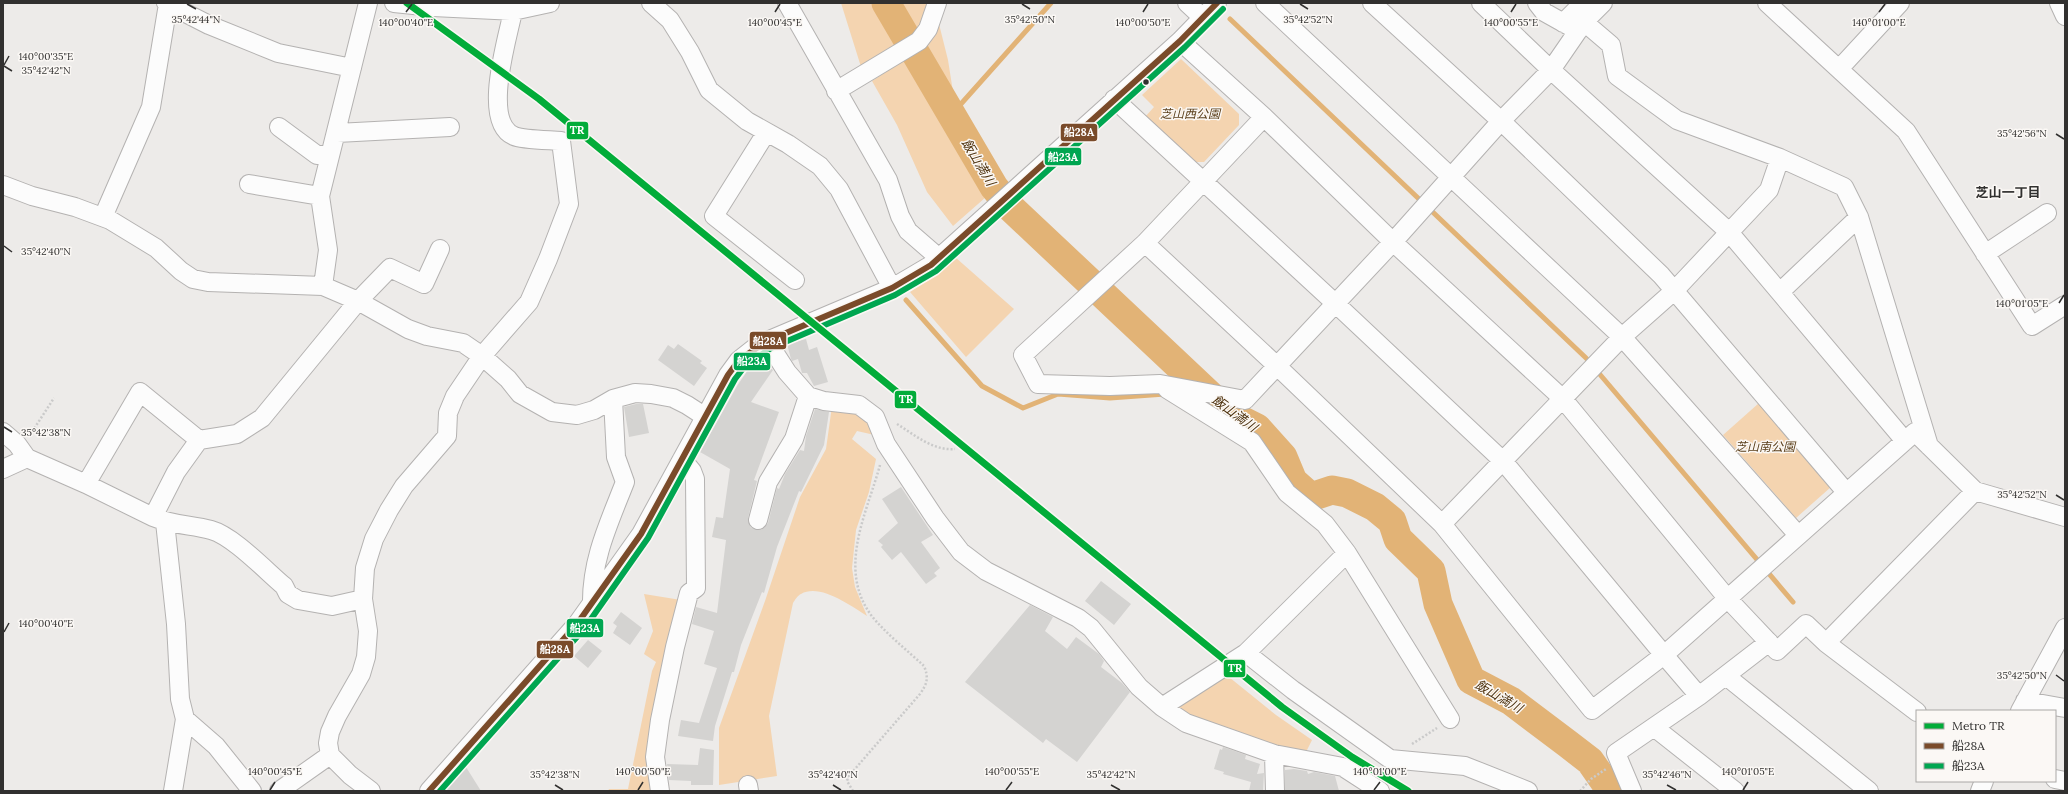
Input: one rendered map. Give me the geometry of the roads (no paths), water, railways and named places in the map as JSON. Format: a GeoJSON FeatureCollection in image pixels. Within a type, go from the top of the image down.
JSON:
{"type":"FeatureCollection","features":[{"type":"Feature","properties":{"kind":"street"},"geometry":{"type":"LineString","coordinates":[[323,286],[328,250],[320,196],[329,155],[337,133],[368,3]]}},
{"type":"Feature","properties":{"kind":"street"},"geometry":{"type":"LineString","coordinates":[[394,3],[433,7],[513,10],[550,3]]}},
{"type":"Feature","properties":{"kind":"street"},"geometry":{"type":"LineString","coordinates":[[651,3],[670,20],[690,52],[709,90],[747,122],[788,144],[820,166],[839,188],[892,288]]}},
{"type":"Feature","properties":{"kind":"street"},"geometry":{"type":"LineString","coordinates":[[787,3],[888,180],[900,216],[908,231],[938,257]]}},
{"type":"Feature","properties":{"kind":"street"},"geometry":{"type":"LineString","coordinates":[[836,91],[919,41],[928,29],[937,3]]}},
{"type":"Feature","properties":{"kind":"street"},"geometry":{"type":"LineString","coordinates":[[1187,3],[1203,18]]}},
{"type":"Feature","properties":{"kind":"street"},"geometry":{"type":"LineString","coordinates":[[429,791],[577,624],[592,605],[641,534],[704,416],[739,360],[753,349],[767,341],[892,288],[915,275],[938,257],[1180,41],[1217,3]]}},
{"type":"Feature","properties":{"kind":"street"},"geometry":{"type":"LineString","coordinates":[[1265,3],[1622,337],[1798,535]]}},
{"type":"Feature","properties":{"kind":"street"},"geometry":{"type":"LineString","coordinates":[[1372,3],[1501,120],[1661,276],[1846,492]]}},
{"type":"Feature","properties":{"kind":"street"},"geometry":{"type":"LineString","coordinates":[[1481,3],[1550,70],[1729,232],[1905,441]]}},
{"type":"Feature","properties":{"kind":"street"},"geometry":{"type":"LineString","coordinates":[[1537,3],[1544,12],[1611,45],[1617,76],[1677,120],[1780,158],[1844,187],[1859,216],[1930,447]]}},
{"type":"Feature","properties":{"kind":"street"},"geometry":{"type":"LineString","coordinates":[[1264,117],[1204,183],[1145,243],[1105,278],[1088,296],[1023,356],[1038,384],[1110,386],[1160,384],[1245,400],[1393,242],[1501,120],[1550,70],[1575,26],[1583,3]]}},
{"type":"Feature","properties":{"kind":"street"},"geometry":{"type":"LineString","coordinates":[[1575,26],[1603,3]]}},
{"type":"Feature","properties":{"kind":"street"},"geometry":{"type":"LineString","coordinates":[[1767,3],[1906,131],[2032,326],[2065,305]]}},
{"type":"Feature","properties":{"kind":"street"},"geometry":{"type":"LineString","coordinates":[[1839,69],[1900,3]]}},
{"type":"Feature","properties":{"kind":"street"},"geometry":{"type":"LineString","coordinates":[[2060,3],[2065,16]]}},
{"type":"Feature","properties":{"kind":"street"},"geometry":{"type":"LineString","coordinates":[[103,217],[151,107],[167,4],[209,25],[278,53],[352,68]]}},
{"type":"Feature","properties":{"kind":"street"},"geometry":{"type":"LineString","coordinates":[[371,791],[350,775],[330,755],[328,743],[330,732],[361,674],[366,657],[368,631],[363,599],[365,568],[374,539],[389,510],[404,486],[447,436],[448,412],[455,396],[482,356],[529,302],[548,259],[569,204],[560,141],[514,136],[504,126],[496,104],[498,81],[513,10]]}},
{"type":"Feature","properties":{"kind":"street"},"geometry":{"type":"LineString","coordinates":[[1180,41],[1264,117],[1393,242],[1562,399],[1727,598],[1777,651],[1806,624],[1826,643],[1916,711]]}},
{"type":"Feature","properties":{"kind":"street"},"geometry":{"type":"LineString","coordinates":[[1114,99],[1503,461],[1664,656],[1699,696]]}},
{"type":"Feature","properties":{"kind":"street"},"geometry":{"type":"LineString","coordinates":[[279,127],[317,155],[329,155]]}},
{"type":"Feature","properties":{"kind":"street"},"geometry":{"type":"LineString","coordinates":[[337,133],[450,127]]}},
{"type":"Feature","properties":{"kind":"street"},"geometry":{"type":"LineString","coordinates":[[766,133],[714,216],[795,280]]}},
{"type":"Feature","properties":{"kind":"street"},"geometry":{"type":"LineString","coordinates":[[1442,524],[1622,337],[1674,291],[1769,190],[1780,158]]}},
{"type":"Feature","properties":{"kind":"street"},"geometry":{"type":"LineString","coordinates":[[249,184],[320,196]]}},
{"type":"Feature","properties":{"kind":"street"},"geometry":{"type":"LineString","coordinates":[[3,185],[32,196],[75,207],[103,217],[156,248],[180,271],[193,279],[208,282],[323,286],[358,301],[408,329],[427,336],[463,344],[482,356],[508,379],[520,394],[552,412],[577,415],[594,410],[613,398],[635,393],[673,398],[704,416]]}},
{"type":"Feature","properties":{"kind":"street"},"geometry":{"type":"LineString","coordinates":[[1985,254],[2046,213]]}},
{"type":"Feature","properties":{"kind":"street"},"geometry":{"type":"LineString","coordinates":[[1780,292],[1859,216]]}},
{"type":"Feature","properties":{"kind":"street"},"geometry":{"type":"LineString","coordinates":[[1145,243],[1278,366],[1442,524],[1592,710],[1664,656],[1727,598],[1915,432],[1975,491],[2065,517]]}},
{"type":"Feature","properties":{"kind":"street"},"geometry":{"type":"LineString","coordinates":[[173,791],[185,719],[180,699],[176,624],[159,520],[176,472],[199,440],[237,434],[262,418],[358,301],[390,268],[424,284],[440,249]]}},
{"type":"Feature","properties":{"kind":"street"},"geometry":{"type":"LineString","coordinates":[[767,341],[787,372],[808,396],[824,401],[859,405],[875,417],[886,444],[935,518],[961,552],[986,570],[1078,618],[1091,628],[1139,687],[1162,707],[1186,723],[1274,754],[1343,768],[1380,791]]}},
{"type":"Feature","properties":{"kind":"street"},"geometry":{"type":"LineString","coordinates":[[1160,384],[1252,442],[1287,493],[1326,524],[1348,553],[1450,719]]}},
{"type":"Feature","properties":{"kind":"street"},"geometry":{"type":"LineString","coordinates":[[86,484],[140,392],[199,440]]}},
{"type":"Feature","properties":{"kind":"street"},"geometry":{"type":"LineString","coordinates":[[758,520],[768,482],[794,439],[808,396]]}},
{"type":"Feature","properties":{"kind":"street"},"geometry":{"type":"LineString","coordinates":[[592,605],[591,586],[594,564],[625,482],[616,457],[613,398]]}},
{"type":"Feature","properties":{"kind":"street"},"geometry":{"type":"LineString","coordinates":[[3,432],[24,453],[159,520],[212,530],[229,538],[284,586],[288,594],[298,600],[332,606],[363,599]]}},
{"type":"Feature","properties":{"kind":"street"},"geometry":{"type":"LineString","coordinates":[[3,469],[24,453]]}},
{"type":"Feature","properties":{"kind":"street"},"geometry":{"type":"LineString","coordinates":[[660,791],[655,757],[660,720],[675,647],[689,593],[696,588],[695,479],[692,471],[682,459]]}},
{"type":"Feature","properties":{"kind":"street"},"geometry":{"type":"LineString","coordinates":[[1826,643],[1975,491]]}},
{"type":"Feature","properties":{"kind":"street"},"geometry":{"type":"LineString","coordinates":[[1162,707],[1246,653],[1348,553]]}},
{"type":"Feature","properties":{"kind":"street"},"geometry":{"type":"LineString","coordinates":[[2065,628],[2022,706],[2065,708]]}},
{"type":"Feature","properties":{"kind":"street"},"geometry":{"type":"LineString","coordinates":[[1632,791],[1616,753],[1655,728],[1726,676],[1769,642]]}},
{"type":"Feature","properties":{"kind":"street"},"geometry":{"type":"LineString","coordinates":[[1246,653],[1293,690],[1390,759],[1465,766],[1528,791]]}},
{"type":"Feature","properties":{"kind":"street"},"geometry":{"type":"LineString","coordinates":[[1726,676],[1869,791]]}},
{"type":"Feature","properties":{"kind":"street"},"geometry":{"type":"LineString","coordinates":[[185,719],[216,746],[252,791]]}},
{"type":"Feature","properties":{"kind":"street"},"geometry":{"type":"LineString","coordinates":[[1655,728],[1735,791]]}},
{"type":"Feature","properties":{"kind":"street"},"geometry":{"type":"LineString","coordinates":[[1274,754],[1274,791]]}},
{"type":"Feature","properties":{"kind":"street"},"geometry":{"type":"LineString","coordinates":[[279,791],[330,755]]}},
{"type":"Feature","properties":{"kind":"waterway","name":"飯山満川"},"geometry":{"type":"LineString","coordinates":[[886,3],[994,187],[1011,208],[1213,398],[1239,419],[1257,428],[1283,457],[1293,481],[1311,497],[1332,490],[1347,493],[1375,507],[1392,521],[1398,539],[1431,571],[1438,604],[1471,680],[1511,701],[1590,761],[1611,791]]}},
{"type":"Feature","properties":{"kind":"waterway"},"geometry":{"type":"LineString","coordinates":[[952,114],[1051,3]]}},
{"type":"Feature","properties":{"kind":"waterway"},"geometry":{"type":"LineString","coordinates":[[1230,19],[1586,358],[1793,602]]}},
{"type":"Feature","properties":{"kind":"waterway"},"geometry":{"type":"LineString","coordinates":[[906,300],[982,386],[1023,408],[1058,394],[1110,398],[1165,394]]}},
{"type":"Feature","properties":{"kind":"metro line","name":"TR"},"geometry":{"type":"LineString","coordinates":[[407,3],[539,99],[1282,707],[1352,757],[1408,791]]}},
{"type":"Feature","properties":{"kind":"district","name":"芝山一丁目"},"geometry":{"type":"Point","coordinates":[2008,192]}},
{"type":"Feature","properties":{"kind":"park label","name":"芝山西公園"},"geometry":{"type":"Point","coordinates":[1190,114]}},
{"type":"Feature","properties":{"kind":"park label","name":"芝山南公園"},"geometry":{"type":"Point","coordinates":[1765,447]}}]}
